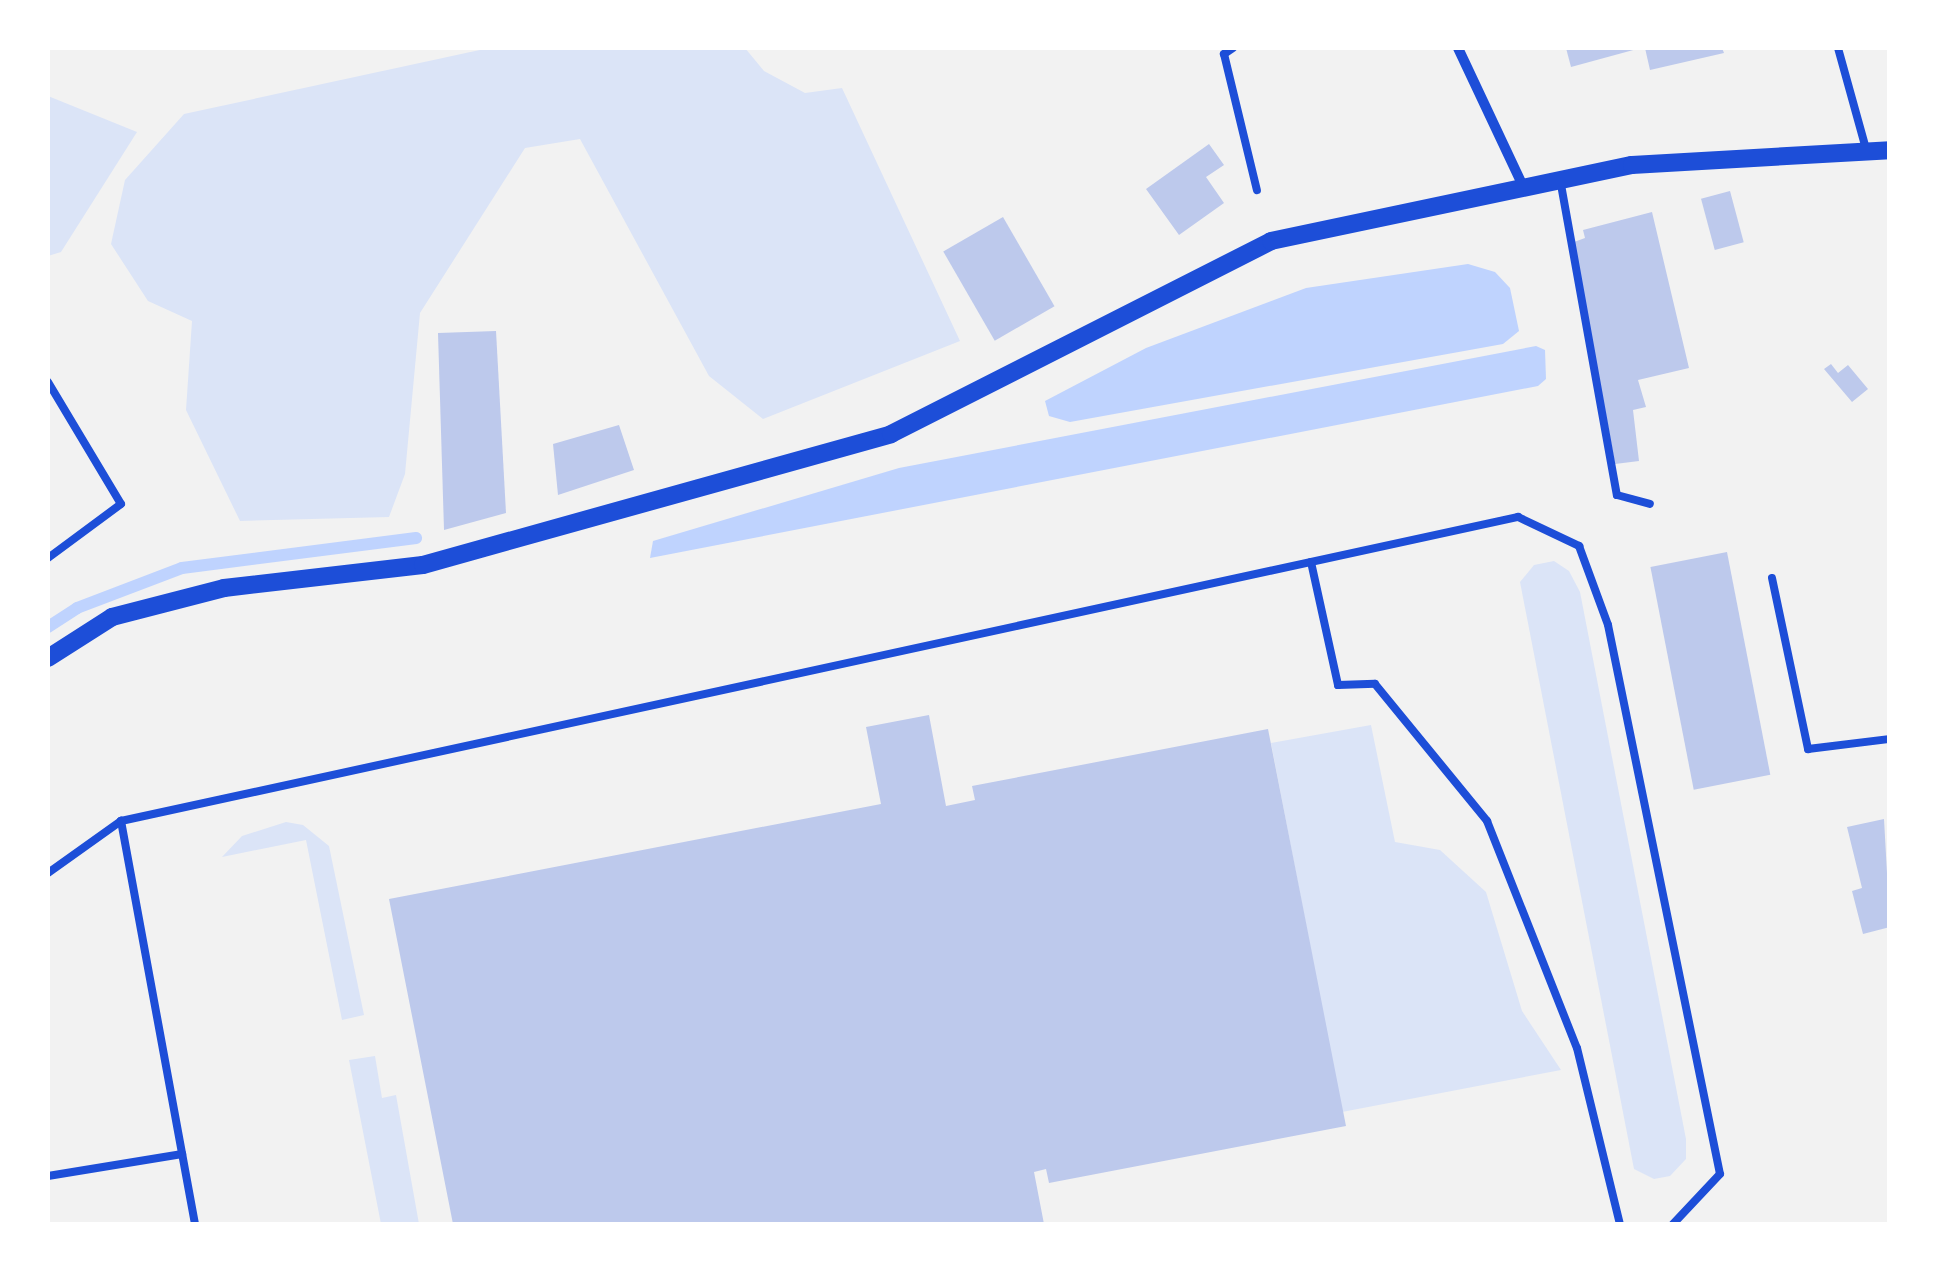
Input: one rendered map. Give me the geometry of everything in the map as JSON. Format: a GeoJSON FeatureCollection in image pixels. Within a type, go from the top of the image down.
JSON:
{"type":"FeatureCollection","features":[{"type":"Feature","properties":{"kind":"street"},"geometry":{"type":"LineString","coordinates":[[1458,48],[1522,184]]}},
{"type":"Feature","properties":{"kind":"street"},"geometry":{"type":"LineString","coordinates":[[48,658],[130,612],[224,588],[423,565],[891,434],[1271,241],[1522,184],[1632,165],[1890,150]]}},
{"type":"Feature","properties":{"kind":"lane"},"geometry":{"type":"LineString","coordinates":[[1233,48],[1224,54],[1258,190]]}},
{"type":"Feature","properties":{"kind":"lane"},"geometry":{"type":"LineString","coordinates":[[1838,48],[1866,152]]}},
{"type":"Feature","properties":{"kind":"lane"},"geometry":{"type":"LineString","coordinates":[[1559,177],[1617,495],[1650,504]]}},
{"type":"Feature","properties":{"kind":"lane"},"geometry":{"type":"LineString","coordinates":[[48,382],[120,504],[48,558]]}},
{"type":"Feature","properties":{"kind":"lane"},"geometry":{"type":"LineString","coordinates":[[48,872],[122,821],[1518,517],[1579,546],[1608,625],[1720,1174],[1673,1224]]}},
{"type":"Feature","properties":{"kind":"lane"},"geometry":{"type":"LineString","coordinates":[[1311,562],[1338,685],[1376,684],[1487,821],[1578,1048],[1620,1224]]}},
{"type":"Feature","properties":{"kind":"lane"},"geometry":{"type":"LineString","coordinates":[[1772,578],[1808,749],[1890,739]]}},
{"type":"Feature","properties":{"kind":"lane"},"geometry":{"type":"LineString","coordinates":[[122,821],[195,1224]]}},
{"type":"Feature","properties":{"kind":"lane"},"geometry":{"type":"LineString","coordinates":[[48,1176],[182,1154]]}},
{"type":"Feature","properties":{"kind":"shaded area"},"geometry":{"type":"Polygon","coordinates":[[[489,48],[745,48],[764,71],[805,93],[842,88],[960,341],[763,419],[709,376],[580,139],[525,148],[420,313],[405,474],[389,517],[240,521],[186,410],[192,321],[148,301],[111,244],[125,180],[184,114],[489,48]]]}},
{"type":"Feature","properties":{"kind":"shaded area"},"geometry":{"type":"Polygon","coordinates":[[[48,96],[137,132],[61,252],[48,256],[48,96]]]}},
{"type":"Feature","properties":{"kind":"shaded area"},"geometry":{"type":"Polygon","coordinates":[[[1554,561],[1569,571],[1580,592],[1686,1139],[1686,1159],[1670,1176],[1654,1179],[1634,1169],[1520,582],[1534,565],[1554,561]]]}},
{"type":"Feature","properties":{"kind":"shaded area"},"geometry":{"type":"Polygon","coordinates":[[[1371,725],[1395,842],[1440,850],[1486,892],[1522,1011],[1561,1070],[1342,1112],[1271,743],[1371,725]]]}},
{"type":"Feature","properties":{"kind":"shaded area"},"geometry":{"type":"Polygon","coordinates":[[[286,822],[303,825],[329,846],[364,1015],[342,1020],[306,840],[222,857],[242,836],[286,822]]]}},
{"type":"Feature","properties":{"kind":"shaded area"},"geometry":{"type":"Polygon","coordinates":[[[375,1056],[382,1098],[396,1095],[419,1224],[381,1224],[349,1060],[375,1056]]]}},
{"type":"Feature","properties":{"kind":"water"},"geometry":{"type":"Polygon","coordinates":[[[1468,264],[1495,272],[1510,288],[1519,331],[1503,344],[1070,422],[1049,416],[1045,401],[1146,348],[1306,288],[1468,264]]]}},
{"type":"Feature","properties":{"kind":"water"},"geometry":{"type":"Polygon","coordinates":[[[1536,346],[1545,350],[1546,379],[1538,386],[650,558],[653,541],[899,468],[1536,346]]]}},
{"type":"Feature","properties":{"kind":"building"},"geometry":{"type":"Polygon","coordinates":[[[1566,48],[1637,48],[1637,49],[1571,67],[1566,48]]]}},
{"type":"Feature","properties":{"kind":"building"},"geometry":{"type":"Polygon","coordinates":[[[1645,48],[1722,48],[1724,53],[1650,70],[1645,48]]]}},
{"type":"Feature","properties":{"kind":"building"},"geometry":{"type":"Polygon","coordinates":[[[1209,144],[1224,165],[1206,177],[1224,203],[1179,235],[1146,189],[1209,144]]]}},
{"type":"Feature","properties":{"kind":"building"},"geometry":{"type":"Polygon","coordinates":[[[1730,191],[1744,242],[1715,250],[1701,199],[1730,191]]]}},
{"type":"Feature","properties":{"kind":"building"},"geometry":{"type":"Polygon","coordinates":[[[1652,212],[1689,368],[1638,380],[1646,407],[1633,410],[1639,461],[1615,464],[1574,242],[1585,238],[1583,230],[1652,212]]]}},
{"type":"Feature","properties":{"kind":"building"},"geometry":{"type":"Polygon","coordinates":[[[1003,217],[1054,306],[995,341],[943,252],[1003,217]]]}},
{"type":"Feature","properties":{"kind":"building"},"geometry":{"type":"Polygon","coordinates":[[[496,331],[506,513],[444,530],[438,333],[496,331]]]}},
{"type":"Feature","properties":{"kind":"building"},"geometry":{"type":"Polygon","coordinates":[[[1831,364],[1838,373],[1848,365],[1868,389],[1852,402],[1824,369],[1831,364]]]}},
{"type":"Feature","properties":{"kind":"building"},"geometry":{"type":"Polygon","coordinates":[[[619,425],[634,470],[558,495],[553,444],[619,425]]]}},
{"type":"Feature","properties":{"kind":"building"},"geometry":{"type":"Polygon","coordinates":[[[1727,552],[1770,775],[1694,790],[1650,567],[1727,552]]]}},
{"type":"Feature","properties":{"kind":"building"},"geometry":{"type":"Polygon","coordinates":[[[929,715],[946,806],[975,800],[972,786],[1268,729],[1346,1126],[1049,1183],[1046,1169],[1034,1172],[1044,1224],[453,1224],[389,899],[881,804],[866,727],[929,715]]]}},
{"type":"Feature","properties":{"kind":"building"},"geometry":{"type":"Polygon","coordinates":[[[1884,819],[1890,927],[1863,934],[1852,891],[1862,888],[1847,827],[1884,819]]]}},
{"type":"Feature","properties":{"kind":"waterway"},"geometry":{"type":"LineString","coordinates":[[48,627],[77,608],[182,568],[416,538]]}}]}
